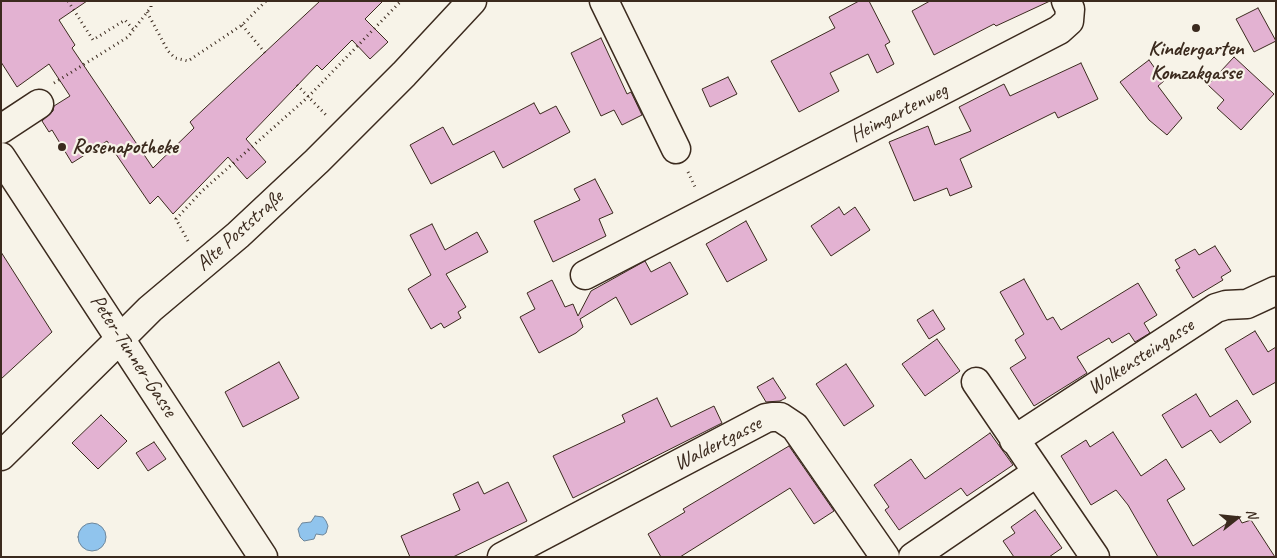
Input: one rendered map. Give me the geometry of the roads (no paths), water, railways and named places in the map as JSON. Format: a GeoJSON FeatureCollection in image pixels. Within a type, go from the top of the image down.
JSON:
{"type":"FeatureCollection","features":[{"type":"Feature","properties":{"kind":"street","name":"Alte Poststraße"},"geometry":{"type":"LineString","coordinates":[[1,456],[150,309],[238,235],[317,162],[404,74],[472,1]]}},
{"type":"Feature","properties":{"kind":"street"},"geometry":{"type":"LineString","coordinates":[[604,1],[676,149]]}},
{"type":"Feature","properties":{"kind":"street","name":"Heimgartenweg"},"geometry":{"type":"LineString","coordinates":[[585,275],[1059,30],[1069,21],[1070,9],[1066,1]]}},
{"type":"Feature","properties":{"kind":"street"},"geometry":{"type":"LineString","coordinates":[[1,129],[45,94]]}},
{"type":"Feature","properties":{"kind":"street","name":"Peter-Tunner-Gasse"},"geometry":{"type":"LineString","coordinates":[[1,157],[263,557]]}},
{"type":"Feature","properties":{"kind":"street","name":"Wolkensteingasse"},"geometry":{"type":"LineString","coordinates":[[1014,440],[1216,308],[1226,305],[1247,304],[1276,291]]}},
{"type":"Feature","properties":{"kind":"street"},"geometry":{"type":"LineString","coordinates":[[976,382],[1036,473],[1095,557]]}},
{"type":"Feature","properties":{"kind":"street","name":"Waldertgasse"},"geometry":{"type":"LineString","coordinates":[[502,557],[766,418],[772,417],[780,417],[795,427],[885,557]]}},
{"type":"Feature","properties":{"kind":"street"},"geometry":{"type":"LineString","coordinates":[[913,557],[1036,473]]}},
{"type":"Feature","properties":{"kind":"water"},"geometry":{"type":"Polygon","coordinates":[[[315,516],[323,517],[326,521],[328,526],[326,533],[323,535],[316,534],[314,539],[304,541],[300,537],[298,529],[302,523],[311,522],[315,516]]]}},
{"type":"Feature","properties":{"kind":"water"},"geometry":{"type":"Polygon","coordinates":[[[92,523],[102,527],[106,537],[102,547],[92,551],[82,547],[78,537],[82,527],[92,523]]]}},
{"type":"Feature","properties":{"kind":"place","name":"Kindergarten Komzakgasse"},"geometry":{"type":"Point","coordinates":[1196,28]}},
{"type":"Feature","properties":{"kind":"place","name":"Rosenapotheke"},"geometry":{"type":"Point","coordinates":[62,147]}}]}
